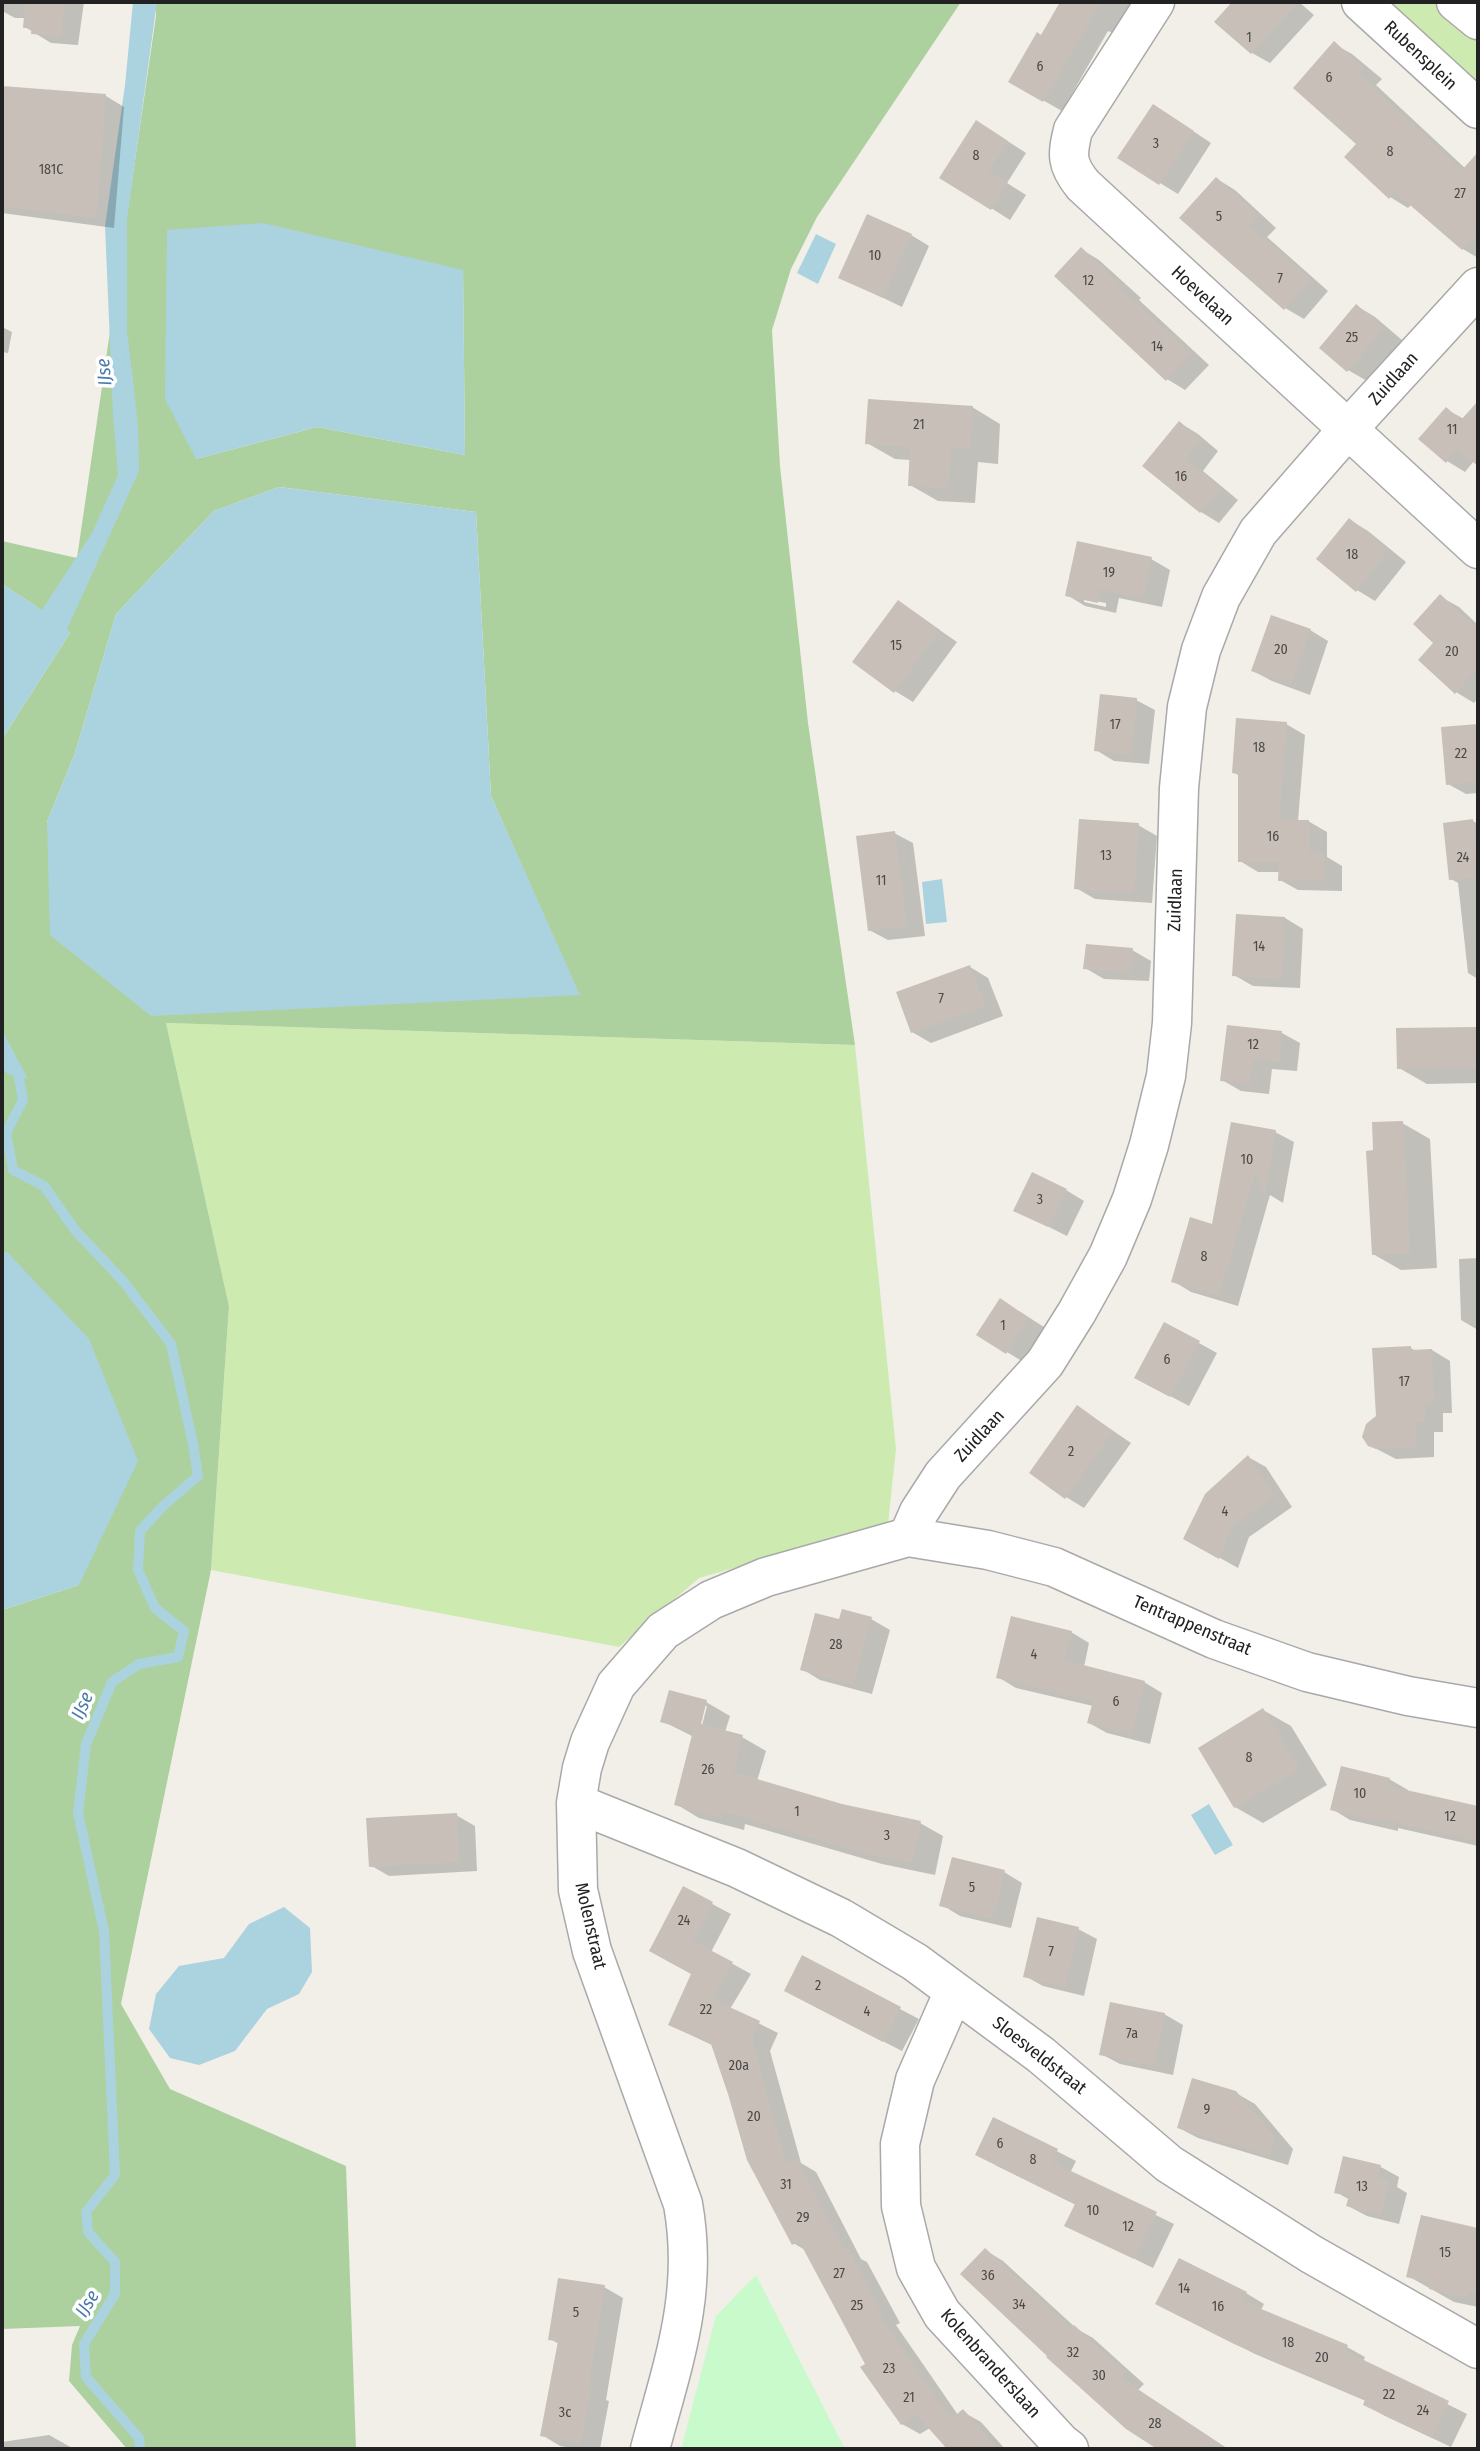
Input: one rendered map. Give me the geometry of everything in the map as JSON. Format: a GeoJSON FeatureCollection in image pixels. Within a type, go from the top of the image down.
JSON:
{"type":"FeatureCollection","features":[{"type":"Feature","properties":{"kind":"street","name":"Hoevelaan"},"geometry":{"type":"LineString","coordinates":[[1155,2],[1073,130],[1068,150],[1071,170],[1083,185],[1478,549]]}},
{"type":"Feature","properties":{"kind":"street","name":"Rubensplein"},"geometry":{"type":"LineString","coordinates":[[1362,2],[1478,109]]}},
{"type":"Feature","properties":{"kind":"street"},"geometry":{"type":"LineString","coordinates":[[1456,2],[1478,20]]}},
{"type":"Feature","properties":{"kind":"street","name":"Zuidlaan"},"geometry":{"type":"LineString","coordinates":[[908,1537],[919,1512],[943,1475],[1045,1363],[1108,1256],[1132,1199],[1166,1076],[1171,1036],[1179,788],[1187,707],[1201,650],[1221,597],[1258,532],[1478,287]]}},
{"type":"Feature","properties":{"kind":"street","name":"Tentrappenstraat"},"geometry":{"type":"LineString","coordinates":[[908,1537],[988,1550],[1054,1567],[1214,1639],[1307,1672],[1478,1709]]}},
{"type":"Feature","properties":{"kind":"street","name":"Molenstraat"},"geometry":{"type":"LineString","coordinates":[[650,2449],[687,2297],[688,2235],[683,2204],[592,1951],[578,1890],[576,1804],[582,1768],[590,1742],[616,1685],[663,1631],[711,1601],[766,1577],[908,1537]]}},
{"type":"Feature","properties":{"kind":"street","name":"Sloesveldstraat"},"geometry":{"type":"LineString","coordinates":[[576,1804],[737,1868],[841,1918],[915,1962],[1041,2054],[1169,2164],[1311,2254],[1478,2349]]}},
{"type":"Feature","properties":{"kind":"street","name":"Kolenbranderslaan"},"geometry":{"type":"LineString","coordinates":[[954,1991],[915,2080],[900,2144],[901,2206],[916,2268],[942,2314],[1069,2449]]}},
{"type":"Feature","properties":{"kind":"green space"},"geometry":{"type":"Polygon","coordinates":[[[156,2],[961,2],[817,217],[791,269],[772,330],[780,466],[808,723],[855,1045],[166,1023],[229,1306],[211,1570],[121,2004],[170,2089],[346,2166],[356,2449],[127,2449],[69,2381],[72,2345],[80,2326],[2,2329],[2,1610],[79,1585],[7,1252],[2,1252],[2,739],[70,633],[57,620],[2,584],[2,541],[77,558],[156,2]],[[463,270],[196,459],[317,427],[465,455],[463,270]],[[279,487],[214,511],[116,614],[75,753],[47,822],[579,995],[491,796],[476,512],[279,487]]]}},
{"type":"Feature","properties":{"kind":"green space"},"geometry":{"type":"Polygon","coordinates":[[[1378,2],[1438,2],[1478,36],[1478,94],[1378,2]]]}},
{"type":"Feature","properties":{"kind":"green space"},"geometry":{"type":"Polygon","coordinates":[[[166,1023],[855,1045],[896,1449],[888,1524],[699,1578],[619,1647],[211,1570],[229,1306],[166,1023]]]}},
{"type":"Feature","properties":{"kind":"green space"},"geometry":{"type":"Polygon","coordinates":[[[756,2275],[845,2449],[681,2449],[716,2316],[756,2275]]]}},
{"type":"Feature","properties":{"kind":"water"},"geometry":{"type":"Polygon","coordinates":[[[133,2],[157,2],[127,219],[127,330],[138,425],[139,471],[67,629],[70,633],[2,739],[2,584],[42,610],[92,533],[118,475],[105,226],[125,85],[133,2]]]}},
{"type":"Feature","properties":{"kind":"water"},"geometry":{"type":"Polygon","coordinates":[[[263,223],[463,270],[465,455],[317,427],[196,459],[165,399],[167,230],[263,223]]]}},
{"type":"Feature","properties":{"kind":"water"},"geometry":{"type":"Polygon","coordinates":[[[816,234],[836,244],[818,284],[797,273],[816,234]]]}},
{"type":"Feature","properties":{"kind":"water"},"geometry":{"type":"Polygon","coordinates":[[[279,487],[476,512],[491,796],[580,995],[151,1016],[50,935],[47,822],[75,753],[116,614],[214,511],[279,487]]]}},
{"type":"Feature","properties":{"kind":"water"},"geometry":{"type":"Polygon","coordinates":[[[942,879],[947,922],[926,924],[922,882],[942,879]]]}},
{"type":"Feature","properties":{"kind":"water"},"geometry":{"type":"Polygon","coordinates":[[[2,1030],[28,1079],[8,1074],[2,1068],[2,1030]]]}},
{"type":"Feature","properties":{"kind":"water"},"geometry":{"type":"Polygon","coordinates":[[[2,1252],[7,1252],[89,1339],[138,1461],[79,1585],[2,1610],[2,1252]]]}},
{"type":"Feature","properties":{"kind":"water"},"geometry":{"type":"Polygon","coordinates":[[[1209,1804],[1233,1845],[1215,1855],[1191,1815],[1209,1804]]]}},
{"type":"Feature","properties":{"kind":"water"},"geometry":{"type":"Polygon","coordinates":[[[284,1907],[310,1928],[312,1972],[299,1994],[267,2009],[235,2051],[199,2065],[170,2058],[149,2029],[156,1994],[179,1966],[224,1958],[249,1924],[284,1907]]]}},
{"type":"Feature","properties":{"kind":"building"},"geometry":{"type":"Polygon","coordinates":[[[25,2],[65,2],[61,36],[31,34],[32,28],[23,28],[25,2]]]}},
{"type":"Feature","properties":{"kind":"building"},"geometry":{"type":"Polygon","coordinates":[[[1060,2],[1101,2],[1043,102],[1008,82],[1037,32],[1041,35],[1060,2]]]}},
{"type":"Feature","properties":{"kind":"building"},"geometry":{"type":"Polygon","coordinates":[[[1232,2],[1298,2],[1251,54],[1214,22],[1232,2]]]}},
{"type":"Feature","properties":{"kind":"building"},"geometry":{"type":"Polygon","coordinates":[[[1334,41],[1364,68],[1359,74],[1462,170],[1478,152],[1478,232],[1462,250],[1395,192],[1389,199],[1344,157],[1356,144],[1293,88],[1334,41]]]}},
{"type":"Feature","properties":{"kind":"building"},"geometry":{"type":"Polygon","coordinates":[[[2,86],[106,94],[96,218],[2,206],[2,86]]]}},
{"type":"Feature","properties":{"kind":"building"},"geometry":{"type":"Polygon","coordinates":[[[1153,104],[1194,131],[1159,185],[1117,158],[1153,104]]]}},
{"type":"Feature","properties":{"kind":"building"},"geometry":{"type":"Polygon","coordinates":[[[976,120],[1008,141],[989,171],[1008,183],[991,210],[939,178],[976,120]]]}},
{"type":"Feature","properties":{"kind":"building"},"geometry":{"type":"Polygon","coordinates":[[[1216,177],[1259,216],[1250,226],[1311,279],[1284,310],[1179,218],[1216,177]]]}},
{"type":"Feature","properties":{"kind":"building"},"geometry":{"type":"Polygon","coordinates":[[[867,214],[912,234],[883,298],[838,278],[867,214]]]}},
{"type":"Feature","properties":{"kind":"building"},"geometry":{"type":"Polygon","coordinates":[[[1081,247],[1123,287],[1121,289],[1191,353],[1166,381],[1054,276],[1081,247]]]}},
{"type":"Feature","properties":{"kind":"building"},"geometry":{"type":"Polygon","coordinates":[[[1356,304],[1384,328],[1347,372],[1319,348],[1356,304]]]}},
{"type":"Feature","properties":{"kind":"building"},"geometry":{"type":"Polygon","coordinates":[[[868,399],[973,406],[970,449],[951,448],[948,488],[908,486],[910,447],[865,444],[868,399]]]}},
{"type":"Feature","properties":{"kind":"building"},"geometry":{"type":"Polygon","coordinates":[[[1478,401],[1478,466],[1457,449],[1446,463],[1418,439],[1446,407],[1461,420],[1478,401]]]}},
{"type":"Feature","properties":{"kind":"building"},"geometry":{"type":"Polygon","coordinates":[[[1179,421],[1201,440],[1185,459],[1221,488],[1200,513],[1142,466],[1179,421]]]}},
{"type":"Feature","properties":{"kind":"building"},"geometry":{"type":"Polygon","coordinates":[[[1349,518],[1389,550],[1356,592],[1316,559],[1349,518]]]}},
{"type":"Feature","properties":{"kind":"building"},"geometry":{"type":"Polygon","coordinates":[[[1077,541],[1152,557],[1143,598],[1100,589],[1098,603],[1065,596],[1077,541]]]}},
{"type":"Feature","properties":{"kind":"building"},"geometry":{"type":"Polygon","coordinates":[[[1440,594],[1478,629],[1478,668],[1455,694],[1418,660],[1433,643],[1413,624],[1440,594]]]}},
{"type":"Feature","properties":{"kind":"building"},"geometry":{"type":"Polygon","coordinates":[[[898,600],[940,630],[894,693],[852,662],[898,600]]]}},
{"type":"Feature","properties":{"kind":"building"},"geometry":{"type":"Polygon","coordinates":[[[1271,615],[1311,629],[1291,685],[1251,671],[1271,615]]]}},
{"type":"Feature","properties":{"kind":"building"},"geometry":{"type":"Polygon","coordinates":[[[1100,694],[1137,698],[1131,755],[1094,751],[1100,694]]]}},
{"type":"Feature","properties":{"kind":"building"},"geometry":{"type":"Polygon","coordinates":[[[1236,718],[1287,722],[1279,820],[1309,820],[1309,853],[1324,853],[1324,881],[1278,881],[1279,862],[1238,862],[1238,774],[1232,773],[1236,718]]]}},
{"type":"Feature","properties":{"kind":"building"},"geometry":{"type":"Polygon","coordinates":[[[1478,724],[1478,781],[1446,785],[1441,727],[1478,724]]]}},
{"type":"Feature","properties":{"kind":"building"},"geometry":{"type":"Polygon","coordinates":[[[1079,819],[1139,823],[1134,893],[1074,889],[1079,819]]]}},
{"type":"Feature","properties":{"kind":"building"},"geometry":{"type":"Polygon","coordinates":[[[1473,819],[1475,839],[1478,838],[1478,877],[1449,880],[1443,823],[1473,819]]]}},
{"type":"Feature","properties":{"kind":"building"},"geometry":{"type":"Polygon","coordinates":[[[895,831],[907,926],[868,931],[856,836],[895,831]]]}},
{"type":"Feature","properties":{"kind":"building"},"geometry":{"type":"Polygon","coordinates":[[[1236,914],[1285,917],[1282,979],[1232,976],[1236,914]]]}},
{"type":"Feature","properties":{"kind":"building"},"geometry":{"type":"Polygon","coordinates":[[[1086,944],[1133,948],[1130,972],[1083,969],[1086,944]]]}},
{"type":"Feature","properties":{"kind":"building"},"geometry":{"type":"Polygon","coordinates":[[[970,965],[985,1006],[911,1033],[896,992],[970,965]]]}},
{"type":"Feature","properties":{"kind":"building"},"geometry":{"type":"Polygon","coordinates":[[[1227,1025],[1282,1031],[1279,1062],[1253,1059],[1250,1084],[1220,1081],[1227,1025]]]}},
{"type":"Feature","properties":{"kind":"building"},"geometry":{"type":"Polygon","coordinates":[[[1478,1027],[1478,1067],[1397,1069],[1396,1028],[1478,1027]]]}},
{"type":"Feature","properties":{"kind":"building"},"geometry":{"type":"Polygon","coordinates":[[[1403,1121],[1410,1253],[1372,1255],[1366,1151],[1373,1150],[1372,1122],[1403,1121]]]}},
{"type":"Feature","properties":{"kind":"building"},"geometry":{"type":"Polygon","coordinates":[[[1231,1122],[1276,1130],[1265,1194],[1255,1173],[1219,1296],[1171,1282],[1190,1217],[1212,1224],[1231,1122]]]}},
{"type":"Feature","properties":{"kind":"building"},"geometry":{"type":"Polygon","coordinates":[[[1032,1172],[1067,1189],[1048,1227],[1013,1211],[1032,1172]]]}},
{"type":"Feature","properties":{"kind":"building"},"geometry":{"type":"Polygon","coordinates":[[[1000,1298],[1029,1318],[1006,1354],[976,1335],[1000,1298]]]}},
{"type":"Feature","properties":{"kind":"building"},"geometry":{"type":"Polygon","coordinates":[[[1164,1322],[1200,1341],[1170,1397],[1134,1378],[1164,1322]]]}},
{"type":"Feature","properties":{"kind":"building"},"geometry":{"type":"Polygon","coordinates":[[[1411,1346],[1411,1350],[1432,1349],[1434,1403],[1425,1404],[1425,1422],[1416,1422],[1416,1447],[1376,1449],[1368,1446],[1362,1437],[1366,1424],[1376,1416],[1372,1348],[1411,1346]]]}},
{"type":"Feature","properties":{"kind":"building"},"geometry":{"type":"Polygon","coordinates":[[[1077,1405],[1113,1431],[1065,1499],[1029,1473],[1077,1405]]]}},
{"type":"Feature","properties":{"kind":"building"},"geometry":{"type":"Polygon","coordinates":[[[1248,1455],[1275,1496],[1231,1527],[1219,1559],[1183,1539],[1205,1494],[1248,1455]]]}},
{"type":"Feature","properties":{"kind":"building"},"geometry":{"type":"Polygon","coordinates":[[[842,1609],[872,1617],[853,1685],[800,1670],[815,1613],[839,1619],[842,1609]]]}},
{"type":"Feature","properties":{"kind":"building"},"geometry":{"type":"Polygon","coordinates":[[[1011,1616],[1072,1631],[1064,1660],[1145,1681],[1131,1735],[1087,1723],[1093,1701],[996,1678],[1011,1616]]]}},
{"type":"Feature","properties":{"kind":"building"},"geometry":{"type":"Polygon","coordinates":[[[669,1690],[707,1700],[701,1724],[743,1735],[733,1772],[842,1804],[921,1821],[912,1863],[857,1851],[722,1811],[720,1818],[674,1805],[693,1731],[660,1722],[669,1690]]]}},
{"type":"Feature","properties":{"kind":"building"},"geometry":{"type":"Polygon","coordinates":[[[1263,1708],[1300,1769],[1234,1808],[1198,1748],[1263,1708]]]}},
{"type":"Feature","properties":{"kind":"building"},"geometry":{"type":"Polygon","coordinates":[[[1341,1766],[1390,1778],[1388,1786],[1478,1806],[1478,1841],[1330,1810],[1341,1766]]]}},
{"type":"Feature","properties":{"kind":"building"},"geometry":{"type":"Polygon","coordinates":[[[457,1813],[459,1862],[369,1867],[366,1818],[457,1813]]]}},
{"type":"Feature","properties":{"kind":"building"},"geometry":{"type":"Polygon","coordinates":[[[952,1857],[1005,1870],[992,1919],[939,1906],[952,1857]]]}},
{"type":"Feature","properties":{"kind":"building"},"geometry":{"type":"Polygon","coordinates":[[[683,1886],[713,1902],[693,1941],[733,1962],[712,1999],[760,2021],[752,2039],[786,2165],[797,2159],[845,2251],[848,2249],[882,2313],[879,2314],[951,2419],[963,2409],[998,2449],[947,2449],[916,2414],[901,2425],[860,2367],[865,2364],[799,2241],[792,2245],[747,2160],[711,2044],[668,2025],[691,1974],[649,1951],[683,1886]]]}},
{"type":"Feature","properties":{"kind":"building"},"geometry":{"type":"Polygon","coordinates":[[[1037,1917],[1079,1927],[1065,1987],[1023,1977],[1037,1917]]]}},
{"type":"Feature","properties":{"kind":"building"},"geometry":{"type":"Polygon","coordinates":[[[802,1955],[901,2007],[883,2042],[784,1991],[802,1955]]]}},
{"type":"Feature","properties":{"kind":"building"},"geometry":{"type":"Polygon","coordinates":[[[1110,2002],[1165,2013],[1154,2066],[1099,2055],[1110,2002]]]}},
{"type":"Feature","properties":{"kind":"building"},"geometry":{"type":"Polygon","coordinates":[[[1192,2078],[1236,2091],[1275,2137],[1270,2156],[1177,2128],[1192,2078]]]}},
{"type":"Feature","properties":{"kind":"building"},"geometry":{"type":"Polygon","coordinates":[[[993,2117],[1058,2149],[1052,2162],[1157,2212],[1134,2259],[1064,2226],[1075,2204],[975,2155],[993,2117]]]}},
{"type":"Feature","properties":{"kind":"building"},"geometry":{"type":"Polygon","coordinates":[[[1343,2156],[1381,2165],[1378,2178],[1389,2181],[1381,2215],[1346,2206],[1349,2196],[1334,2193],[1343,2156]]]}},
{"type":"Feature","properties":{"kind":"building"},"geometry":{"type":"Polygon","coordinates":[[[1421,2215],[1478,2228],[1478,2294],[1467,2291],[1466,2298],[1429,2289],[1430,2283],[1406,2277],[1421,2215]]]}},
{"type":"Feature","properties":{"kind":"building"},"geometry":{"type":"Polygon","coordinates":[[[985,2248],[1071,2328],[1074,2325],[1126,2372],[1121,2378],[1228,2449],[1157,2449],[1126,2429],[960,2274],[985,2248]]]}},
{"type":"Feature","properties":{"kind":"building"},"geometry":{"type":"Polygon","coordinates":[[[1179,2258],[1247,2292],[1242,2301],[1348,2345],[1345,2351],[1449,2401],[1432,2438],[1363,2405],[1365,2399],[1234,2344],[1155,2304],[1179,2258]]]}},
{"type":"Feature","properties":{"kind":"building"},"geometry":{"type":"Polygon","coordinates":[[[558,2278],[605,2285],[588,2389],[591,2389],[580,2444],[540,2436],[558,2341],[548,2340],[558,2278]]]}},
{"type":"Feature","properties":{"kind":"waterway","name":"IJse"},"geometry":{"type":"LineString","coordinates":[[2,1049],[18,1073],[23,1100],[6,1133],[13,1170],[44,1186],[75,1230],[123,1281],[171,1344],[198,1476],[164,1505],[140,1531],[138,1570],[155,1608],[184,1631],[178,1657],[139,1664],[112,1682],[86,1744],[78,1813],[104,1931],[115,2175],[86,2212],[88,2232],[115,2262],[115,2294],[84,2344],[86,2377],[139,2438],[140,2449]]}}]}
